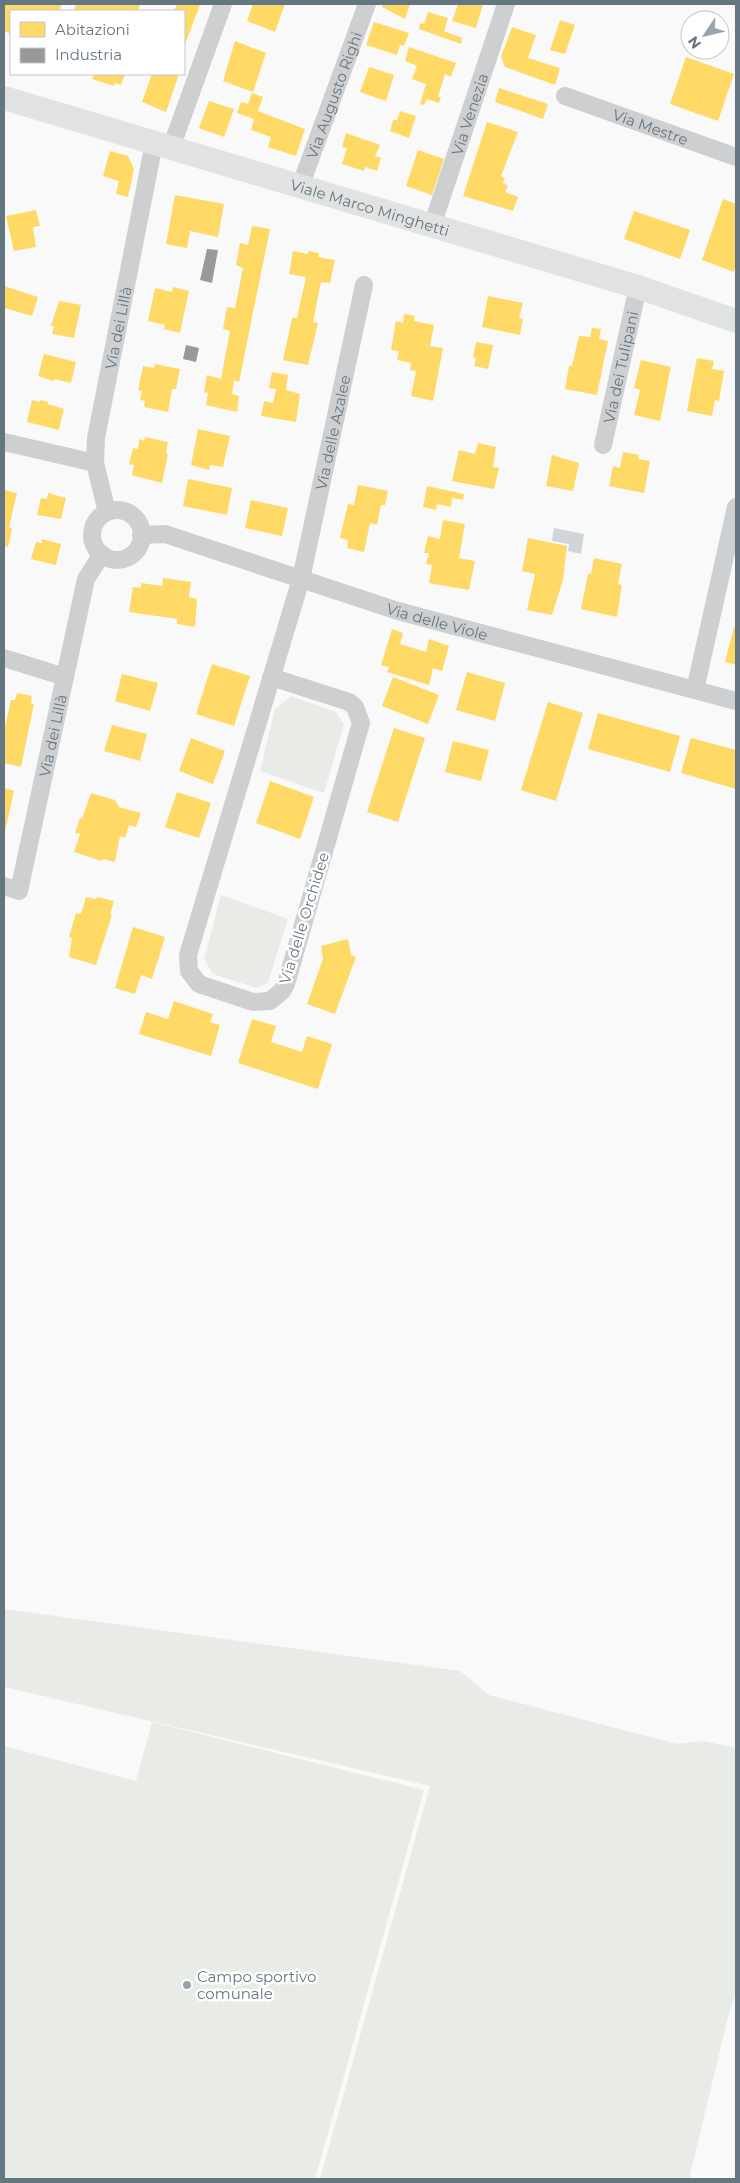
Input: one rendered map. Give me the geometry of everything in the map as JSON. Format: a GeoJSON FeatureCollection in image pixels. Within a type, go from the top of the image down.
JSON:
{"type":"FeatureCollection","features":[{"type":"Feature","properties":{"kind":"street","name":"Via dei Lillà"},"geometry":{"type":"LineString","coordinates":[[107,512],[95,463],[96,438],[162,146],[223,4]]}},
{"type":"Feature","properties":{"kind":"street","name":"Via Augusto Righi"},"geometry":{"type":"LineString","coordinates":[[300,187],[367,4]]}},
{"type":"Feature","properties":{"kind":"street","name":"Via Venezia"},"geometry":{"type":"LineString","coordinates":[[432,226],[506,4]]}},
{"type":"Feature","properties":{"kind":"street","name":"Via Mestre"},"geometry":{"type":"LineString","coordinates":[[565,96],[736,157]]}},
{"type":"Feature","properties":{"kind":"street","name":"Viale Marco Minghetti"},"geometry":{"type":"LineString","coordinates":[[4,98],[638,288],[736,321]]}},
{"type":"Feature","properties":{"kind":"street","name":"Via delle Azalee"},"geometry":{"type":"LineString","coordinates":[[301,578],[364,285]]}},
{"type":"Feature","properties":{"kind":"street","name":"Via dei Tulipani"},"geometry":{"type":"LineString","coordinates":[[603,445],[638,288]]}},
{"type":"Feature","properties":{"kind":"street"},"geometry":{"type":"LineString","coordinates":[[4,442],[95,463]]}},
{"type":"Feature","properties":{"kind":"street"},"geometry":{"type":"LineString","coordinates":[[695,690],[736,507]]}},
{"type":"Feature","properties":{"kind":"street"},"geometry":{"type":"LineString","coordinates":[[115,510],[130,514],[136,520],[141,535],[140,542],[131,555],[116,560],[102,554],[93,542],[93,528],[101,515],[115,510]]}},
{"type":"Feature","properties":{"kind":"street","name":"Via delle Viole"},"geometry":{"type":"LineString","coordinates":[[141,535],[165,534],[398,611],[736,700]]}},
{"type":"Feature","properties":{"kind":"street","name":"Via dei Lillà"},"geometry":{"type":"LineString","coordinates":[[12,889],[65,677],[86,578],[102,554]]}},
{"type":"Feature","properties":{"kind":"street","name":"Via delle Orchidee"},"geometry":{"type":"LineString","coordinates":[[271,677],[349,702],[355,708],[360,723],[286,984],[277,997],[262,1003],[199,984],[189,971],[187,963],[271,677],[301,578]]}},
{"type":"Feature","properties":{"kind":"street"},"geometry":{"type":"LineString","coordinates":[[4,658],[65,677]]}},
{"type":"Feature","properties":{"kind":"shaded area"},"geometry":{"type":"Polygon","coordinates":[[[554,528],[584,534],[581,554],[568,551],[569,544],[552,541],[554,528]]]}},
{"type":"Feature","properties":{"kind":"shaded area"},"geometry":{"type":"Polygon","coordinates":[[[291,696],[336,712],[344,724],[324,793],[260,771],[275,709],[291,696]]]}},
{"type":"Feature","properties":{"kind":"shaded area"},"geometry":{"type":"Polygon","coordinates":[[[221,895],[288,919],[268,982],[257,988],[213,974],[204,959],[221,895]]]}},
{"type":"Feature","properties":{"kind":"shaded area"},"geometry":{"type":"Polygon","coordinates":[[[4,1609],[460,1671],[489,1695],[677,1744],[704,1741],[736,1748],[736,1993],[728,2017],[689,2179],[320,2179],[430,1786],[4,1687],[4,1609]]]}},
{"type":"Feature","properties":{"kind":"shaded area","name":"Campo sportivo comunale"},"geometry":{"type":"Polygon","coordinates":[[[152,1722],[424,1790],[315,2179],[4,2179],[4,1746],[136,1781],[152,1722]]]}},
{"type":"Feature","properties":{"kind":"building: Abitazioni"},"geometry":{"type":"Polygon","coordinates":[[[4,4],[62,4],[59,10],[10,10],[10,34],[4,31],[4,4]]]}},
{"type":"Feature","properties":{"kind":"building: Abitazioni"},"geometry":{"type":"Polygon","coordinates":[[[76,4],[140,4],[138,10],[74,10],[76,4]]]}},
{"type":"Feature","properties":{"kind":"building: Abitazioni"},"geometry":{"type":"Polygon","coordinates":[[[177,4],[200,5],[185,44],[185,10],[174,10],[177,4]]]}},
{"type":"Feature","properties":{"kind":"building: Abitazioni"},"geometry":{"type":"Polygon","coordinates":[[[253,4],[285,4],[275,32],[247,21],[253,4]]]}},
{"type":"Feature","properties":{"kind":"building: Abitazioni"},"geometry":{"type":"Polygon","coordinates":[[[383,4],[410,4],[405,19],[382,7],[383,4]]]}},
{"type":"Feature","properties":{"kind":"building: Abitazioni"},"geometry":{"type":"Polygon","coordinates":[[[458,4],[483,4],[476,28],[452,21],[458,4]]]}},
{"type":"Feature","properties":{"kind":"building: Abitazioni"},"geometry":{"type":"Polygon","coordinates":[[[428,12],[448,18],[444,31],[462,38],[461,44],[419,29],[420,23],[424,24],[428,12]]]}},
{"type":"Feature","properties":{"kind":"building: Abitazioni"},"geometry":{"type":"Polygon","coordinates":[[[560,20],[575,25],[565,54],[550,50],[560,20]]]}},
{"type":"Feature","properties":{"kind":"building: Abitazioni"},"geometry":{"type":"Polygon","coordinates":[[[374,22],[409,33],[404,46],[400,45],[397,55],[366,45],[374,22]]]}},
{"type":"Feature","properties":{"kind":"building: Abitazioni"},"geometry":{"type":"Polygon","coordinates":[[[512,27],[536,35],[528,58],[560,68],[555,85],[505,67],[501,57],[512,27]]]}},
{"type":"Feature","properties":{"kind":"building: Abitazioni"},"geometry":{"type":"Polygon","coordinates":[[[235,41],[266,53],[253,92],[223,81],[235,41]]]}},
{"type":"Feature","properties":{"kind":"building: Abitazioni"},"geometry":{"type":"Polygon","coordinates":[[[409,47],[456,63],[451,77],[445,74],[438,97],[441,97],[439,103],[427,99],[424,105],[420,104],[426,84],[412,79],[417,66],[405,61],[409,47]]]}},
{"type":"Feature","properties":{"kind":"building: Abitazioni"},"geometry":{"type":"Polygon","coordinates":[[[685,60],[694,60],[734,74],[718,121],[670,104],[685,60]]]}},
{"type":"Feature","properties":{"kind":"building: Abitazioni"},"geometry":{"type":"Polygon","coordinates":[[[369,67],[394,75],[386,101],[360,92],[369,67]]]}},
{"type":"Feature","properties":{"kind":"building: Abitazioni"},"geometry":{"type":"Polygon","coordinates":[[[94,75],[125,75],[121,85],[115,83],[114,86],[92,79],[94,75]]]}},
{"type":"Feature","properties":{"kind":"building: Abitazioni"},"geometry":{"type":"Polygon","coordinates":[[[152,75],[179,75],[166,112],[142,102],[152,75]]]}},
{"type":"Feature","properties":{"kind":"building: Abitazioni"},"geometry":{"type":"Polygon","coordinates":[[[499,88],[548,104],[543,119],[495,102],[499,88]]]}},
{"type":"Feature","properties":{"kind":"building: Abitazioni"},"geometry":{"type":"Polygon","coordinates":[[[252,93],[263,97],[258,111],[305,129],[296,156],[268,147],[271,137],[251,130],[254,119],[237,113],[241,102],[248,104],[252,93]]]}},
{"type":"Feature","properties":{"kind":"building: Abitazioni"},"geometry":{"type":"Polygon","coordinates":[[[209,101],[234,109],[224,137],[199,128],[209,101]]]}},
{"type":"Feature","properties":{"kind":"building: Abitazioni"},"geometry":{"type":"Polygon","coordinates":[[[400,111],[416,116],[409,138],[390,131],[393,120],[397,120],[400,111]]]}},
{"type":"Feature","properties":{"kind":"building: Abitazioni"},"geometry":{"type":"Polygon","coordinates":[[[487,122],[518,132],[501,176],[505,178],[503,183],[508,186],[505,192],[518,197],[513,211],[463,196],[487,122]]]}},
{"type":"Feature","properties":{"kind":"building: Abitazioni"},"geometry":{"type":"Polygon","coordinates":[[[346,133],[380,145],[375,156],[381,158],[377,171],[365,167],[364,171],[342,164],[347,148],[342,147],[346,133]]]}},
{"type":"Feature","properties":{"kind":"building: Abitazioni"},"geometry":{"type":"Polygon","coordinates":[[[418,150],[444,159],[432,195],[406,186],[418,150]]]}},
{"type":"Feature","properties":{"kind":"building: Abitazioni"},"geometry":{"type":"Polygon","coordinates":[[[110,151],[128,156],[134,169],[128,197],[116,194],[119,181],[103,176],[110,151]]]}},
{"type":"Feature","properties":{"kind":"building: Abitazioni"},"geometry":{"type":"Polygon","coordinates":[[[175,195],[224,204],[218,237],[190,231],[187,248],[166,244],[175,195]]]}},
{"type":"Feature","properties":{"kind":"building: Abitazioni"},"geometry":{"type":"Polygon","coordinates":[[[723,199],[736,204],[736,262],[734,272],[702,260],[723,199]]]}},
{"type":"Feature","properties":{"kind":"building: Abitazioni"},"geometry":{"type":"Polygon","coordinates":[[[36,210],[40,226],[33,227],[36,247],[14,251],[6,216],[36,210]]]}},
{"type":"Feature","properties":{"kind":"building: Abitazioni"},"geometry":{"type":"Polygon","coordinates":[[[634,211],[690,230],[680,259],[624,239],[634,211]]]}},
{"type":"Feature","properties":{"kind":"building: Abitazioni"},"geometry":{"type":"Polygon","coordinates":[[[252,226],[270,229],[239,382],[234,380],[232,394],[239,396],[237,412],[206,405],[208,393],[204,392],[207,375],[221,379],[230,331],[223,329],[227,307],[235,308],[243,268],[236,265],[240,243],[248,245],[252,226]]]}},
{"type":"Feature","properties":{"kind":"building: Abitazioni"},"geometry":{"type":"Polygon","coordinates":[[[293,251],[308,254],[308,251],[319,253],[318,257],[335,260],[330,283],[321,282],[313,322],[318,323],[308,365],[283,360],[292,318],[297,318],[306,277],[289,274],[293,251]]]}},
{"type":"Feature","properties":{"kind":"building: Abitazioni"},"geometry":{"type":"Polygon","coordinates":[[[4,286],[38,297],[32,316],[4,308],[4,286]]]}},
{"type":"Feature","properties":{"kind":"building: Abitazioni"},"geometry":{"type":"Polygon","coordinates":[[[173,287],[189,291],[180,333],[164,329],[165,325],[148,321],[155,288],[172,292],[173,287]]]}},
{"type":"Feature","properties":{"kind":"building: Abitazioni"},"geometry":{"type":"Polygon","coordinates":[[[488,296],[523,303],[519,318],[523,319],[520,335],[482,327],[488,296]]]}},
{"type":"Feature","properties":{"kind":"building: Abitazioni"},"geometry":{"type":"Polygon","coordinates":[[[59,301],[81,305],[74,338],[52,334],[54,326],[51,326],[59,301]]]}},
{"type":"Feature","properties":{"kind":"building: Abitazioni"},"geometry":{"type":"Polygon","coordinates":[[[404,314],[415,316],[414,321],[434,325],[430,346],[443,348],[433,401],[411,396],[416,371],[410,370],[411,363],[397,360],[399,351],[391,350],[396,321],[403,323],[404,314]]]}},
{"type":"Feature","properties":{"kind":"building: Abitazioni"},"geometry":{"type":"Polygon","coordinates":[[[592,328],[601,329],[599,339],[608,341],[597,395],[565,389],[569,366],[572,366],[579,336],[590,337],[592,328]]]}},
{"type":"Feature","properties":{"kind":"building: Abitazioni"},"geometry":{"type":"Polygon","coordinates":[[[476,342],[493,345],[488,369],[474,366],[476,358],[473,357],[476,342]]]}},
{"type":"Feature","properties":{"kind":"building: Abitazioni"},"geometry":{"type":"Polygon","coordinates":[[[44,354],[76,362],[71,383],[54,379],[53,381],[38,376],[44,354]]]}},
{"type":"Feature","properties":{"kind":"building: Abitazioni"},"geometry":{"type":"Polygon","coordinates":[[[697,358],[714,361],[712,369],[724,371],[719,401],[715,400],[712,416],[687,411],[697,358]]]}},
{"type":"Feature","properties":{"kind":"building: Abitazioni"},"geometry":{"type":"Polygon","coordinates":[[[641,360],[671,367],[660,421],[634,415],[640,390],[634,388],[641,360]]]}},
{"type":"Feature","properties":{"kind":"building: Abitazioni"},"geometry":{"type":"Polygon","coordinates":[[[155,364],[180,369],[176,389],[172,389],[168,412],[144,407],[145,401],[140,400],[142,391],[138,390],[143,366],[154,368],[155,364]]]}},
{"type":"Feature","properties":{"kind":"building: Abitazioni"},"geometry":{"type":"Polygon","coordinates":[[[272,372],[288,375],[286,390],[300,394],[296,422],[261,416],[264,401],[273,403],[276,389],[269,388],[272,372]]]}},
{"type":"Feature","properties":{"kind":"building: Abitazioni"},"geometry":{"type":"Polygon","coordinates":[[[32,400],[48,402],[48,404],[64,409],[59,430],[27,422],[32,400]]]}},
{"type":"Feature","properties":{"kind":"building: Abitazioni"},"geometry":{"type":"Polygon","coordinates":[[[198,429],[230,436],[223,467],[210,465],[209,470],[191,465],[198,429]]]}},
{"type":"Feature","properties":{"kind":"building: Abitazioni"},"geometry":{"type":"Polygon","coordinates":[[[145,437],[168,442],[166,453],[168,454],[162,483],[132,475],[134,465],[129,464],[133,448],[138,449],[139,439],[144,441],[145,437]]]}},
{"type":"Feature","properties":{"kind":"building: Abitazioni"},"geometry":{"type":"Polygon","coordinates":[[[478,443],[496,447],[493,467],[499,468],[494,489],[452,481],[459,450],[475,454],[478,443]]]}},
{"type":"Feature","properties":{"kind":"building: Abitazioni"},"geometry":{"type":"Polygon","coordinates":[[[623,452],[639,455],[638,459],[650,461],[644,493],[609,486],[613,466],[620,468],[623,452]]]}},
{"type":"Feature","properties":{"kind":"building: Abitazioni"},"geometry":{"type":"Polygon","coordinates":[[[552,455],[579,463],[573,491],[546,486],[552,455]]]}},
{"type":"Feature","properties":{"kind":"building: Abitazioni"},"geometry":{"type":"Polygon","coordinates":[[[188,479],[232,488],[227,515],[183,506],[188,479]]]}},
{"type":"Feature","properties":{"kind":"building: Abitazioni"},"geometry":{"type":"Polygon","coordinates":[[[358,485],[388,491],[385,505],[381,505],[377,525],[370,523],[364,552],[347,548],[348,540],[340,538],[348,504],[354,505],[358,485]]]}},
{"type":"Feature","properties":{"kind":"building: Abitazioni"},"geometry":{"type":"Polygon","coordinates":[[[427,486],[464,494],[463,500],[452,498],[451,507],[437,504],[436,510],[423,507],[427,486]]]}},
{"type":"Feature","properties":{"kind":"building: Abitazioni"},"geometry":{"type":"Polygon","coordinates":[[[4,490],[17,493],[9,527],[12,529],[8,547],[4,546],[4,490]]]}},
{"type":"Feature","properties":{"kind":"building: Abitazioni"},"geometry":{"type":"Polygon","coordinates":[[[48,493],[66,498],[61,519],[37,515],[41,498],[47,499],[48,493]]]}},
{"type":"Feature","properties":{"kind":"building: Abitazioni"},"geometry":{"type":"Polygon","coordinates":[[[251,500],[288,508],[282,536],[245,528],[251,500]]]}},
{"type":"Feature","properties":{"kind":"building: Abitazioni"},"geometry":{"type":"Polygon","coordinates":[[[443,520],[465,524],[459,558],[475,561],[469,590],[429,583],[432,565],[426,564],[429,553],[424,553],[428,536],[440,539],[443,520]]]}},
{"type":"Feature","properties":{"kind":"building: Abitazioni"},"geometry":{"type":"Polygon","coordinates":[[[528,538],[567,546],[563,580],[552,615],[527,610],[535,574],[522,571],[528,538]]]}},
{"type":"Feature","properties":{"kind":"building: Abitazioni"},"geometry":{"type":"Polygon","coordinates":[[[42,539],[61,544],[56,565],[31,559],[36,542],[42,543],[42,539]]]}},
{"type":"Feature","properties":{"kind":"building: Abitazioni"},"geometry":{"type":"Polygon","coordinates":[[[594,558],[622,564],[618,584],[622,585],[617,617],[581,609],[588,574],[591,574],[594,558]]]}},
{"type":"Feature","properties":{"kind":"building: Abitazioni"},"geometry":{"type":"Polygon","coordinates":[[[163,578],[191,582],[189,597],[197,599],[195,627],[177,624],[177,619],[129,612],[133,587],[141,588],[141,583],[162,586],[163,578]]]}},
{"type":"Feature","properties":{"kind":"building: Abitazioni"},"geometry":{"type":"Polygon","coordinates":[[[734,627],[736,627],[736,665],[725,662],[734,627]]]}},
{"type":"Feature","properties":{"kind":"building: Abitazioni"},"geometry":{"type":"Polygon","coordinates":[[[392,629],[403,633],[400,644],[426,652],[429,639],[449,646],[442,671],[433,668],[429,685],[387,672],[389,667],[381,665],[392,629]]]}},
{"type":"Feature","properties":{"kind":"building: Abitazioni"},"geometry":{"type":"Polygon","coordinates":[[[212,664],[250,676],[234,726],[196,714],[212,664]]]}},
{"type":"Feature","properties":{"kind":"building: Abitazioni"},"geometry":{"type":"Polygon","coordinates":[[[467,672],[505,683],[495,721],[456,710],[467,672]]]}},
{"type":"Feature","properties":{"kind":"building: Abitazioni"},"geometry":{"type":"Polygon","coordinates":[[[122,674],[158,683],[150,711],[115,701],[122,674]]]}},
{"type":"Feature","properties":{"kind":"building: Abitazioni"},"geometry":{"type":"Polygon","coordinates":[[[393,677],[439,695],[428,724],[382,706],[393,677]]]}},
{"type":"Feature","properties":{"kind":"building: Abitazioni"},"geometry":{"type":"Polygon","coordinates":[[[17,693],[32,696],[31,703],[34,704],[21,767],[4,763],[4,732],[11,700],[15,700],[17,693]]]}},
{"type":"Feature","properties":{"kind":"building: Abitazioni"},"geometry":{"type":"Polygon","coordinates":[[[548,702],[583,713],[556,801],[521,790],[548,702]]]}},
{"type":"Feature","properties":{"kind":"building: Abitazioni"},"geometry":{"type":"Polygon","coordinates":[[[598,713],[680,736],[670,772],[588,749],[598,713]]]}},
{"type":"Feature","properties":{"kind":"building: Abitazioni"},"geometry":{"type":"Polygon","coordinates":[[[112,725],[147,734],[140,761],[104,751],[112,725]]]}},
{"type":"Feature","properties":{"kind":"building: Abitazioni"},"geometry":{"type":"Polygon","coordinates":[[[394,728],[425,738],[398,822],[367,812],[394,728]]]}},
{"type":"Feature","properties":{"kind":"building: Abitazioni"},"geometry":{"type":"Polygon","coordinates":[[[191,738],[225,751],[213,784],[179,771],[191,738]]]}},
{"type":"Feature","properties":{"kind":"building: Abitazioni"},"geometry":{"type":"Polygon","coordinates":[[[691,738],[736,750],[736,789],[681,773],[691,738]]]}},
{"type":"Feature","properties":{"kind":"building: Abitazioni"},"geometry":{"type":"Polygon","coordinates":[[[453,741],[489,750],[481,781],[445,772],[453,741]]]}},
{"type":"Feature","properties":{"kind":"building: Abitazioni"},"geometry":{"type":"Polygon","coordinates":[[[270,781],[314,797],[300,839],[256,823],[270,781]]]}},
{"type":"Feature","properties":{"kind":"building: Abitazioni"},"geometry":{"type":"Polygon","coordinates":[[[4,788],[14,791],[5,832],[4,832],[4,788]]]}},
{"type":"Feature","properties":{"kind":"building: Abitazioni"},"geometry":{"type":"Polygon","coordinates":[[[177,792],[211,803],[199,838],[165,827],[177,792]]]}},
{"type":"Feature","properties":{"kind":"building: Abitazioni"},"geometry":{"type":"Polygon","coordinates":[[[91,793],[115,800],[119,807],[141,813],[136,827],[129,825],[125,838],[120,836],[115,862],[103,859],[102,861],[74,852],[80,834],[75,833],[91,793]]]}},
{"type":"Feature","properties":{"kind":"building: Abitazioni"},"geometry":{"type":"Polygon","coordinates":[[[86,897],[96,899],[97,897],[114,901],[110,915],[112,915],[96,965],[69,957],[72,938],[69,937],[76,913],[81,914],[86,897]]]}},
{"type":"Feature","properties":{"kind":"building: Abitazioni"},"geometry":{"type":"Polygon","coordinates":[[[133,927],[165,937],[152,979],[141,975],[135,994],[115,988],[133,927]]]}},
{"type":"Feature","properties":{"kind":"building: Abitazioni"},"geometry":{"type":"Polygon","coordinates":[[[348,939],[351,955],[356,957],[335,1014],[307,1004],[323,959],[321,946],[348,939]]]}},
{"type":"Feature","properties":{"kind":"building: Abitazioni"},"geometry":{"type":"Polygon","coordinates":[[[174,1001],[213,1014],[210,1022],[220,1025],[211,1056],[139,1034],[146,1012],[168,1019],[174,1001]]]}},
{"type":"Feature","properties":{"kind":"building: Abitazioni"},"geometry":{"type":"Polygon","coordinates":[[[252,1019],[276,1026],[271,1042],[302,1052],[307,1036],[332,1044],[318,1089],[238,1063],[252,1019]]]}},
{"type":"Feature","properties":{"kind":"building: Industria"},"geometry":{"type":"Polygon","coordinates":[[[207,249],[218,250],[212,283],[200,280],[207,249]]]}},
{"type":"Feature","properties":{"kind":"building: Industria"},"geometry":{"type":"Polygon","coordinates":[[[186,345],[199,348],[196,362],[183,359],[186,345]]]}},
{"type":"Feature","properties":{"kind":"place","name":"Campo sportivo comunale"},"geometry":{"type":"Point","coordinates":[187,1985]}}]}
